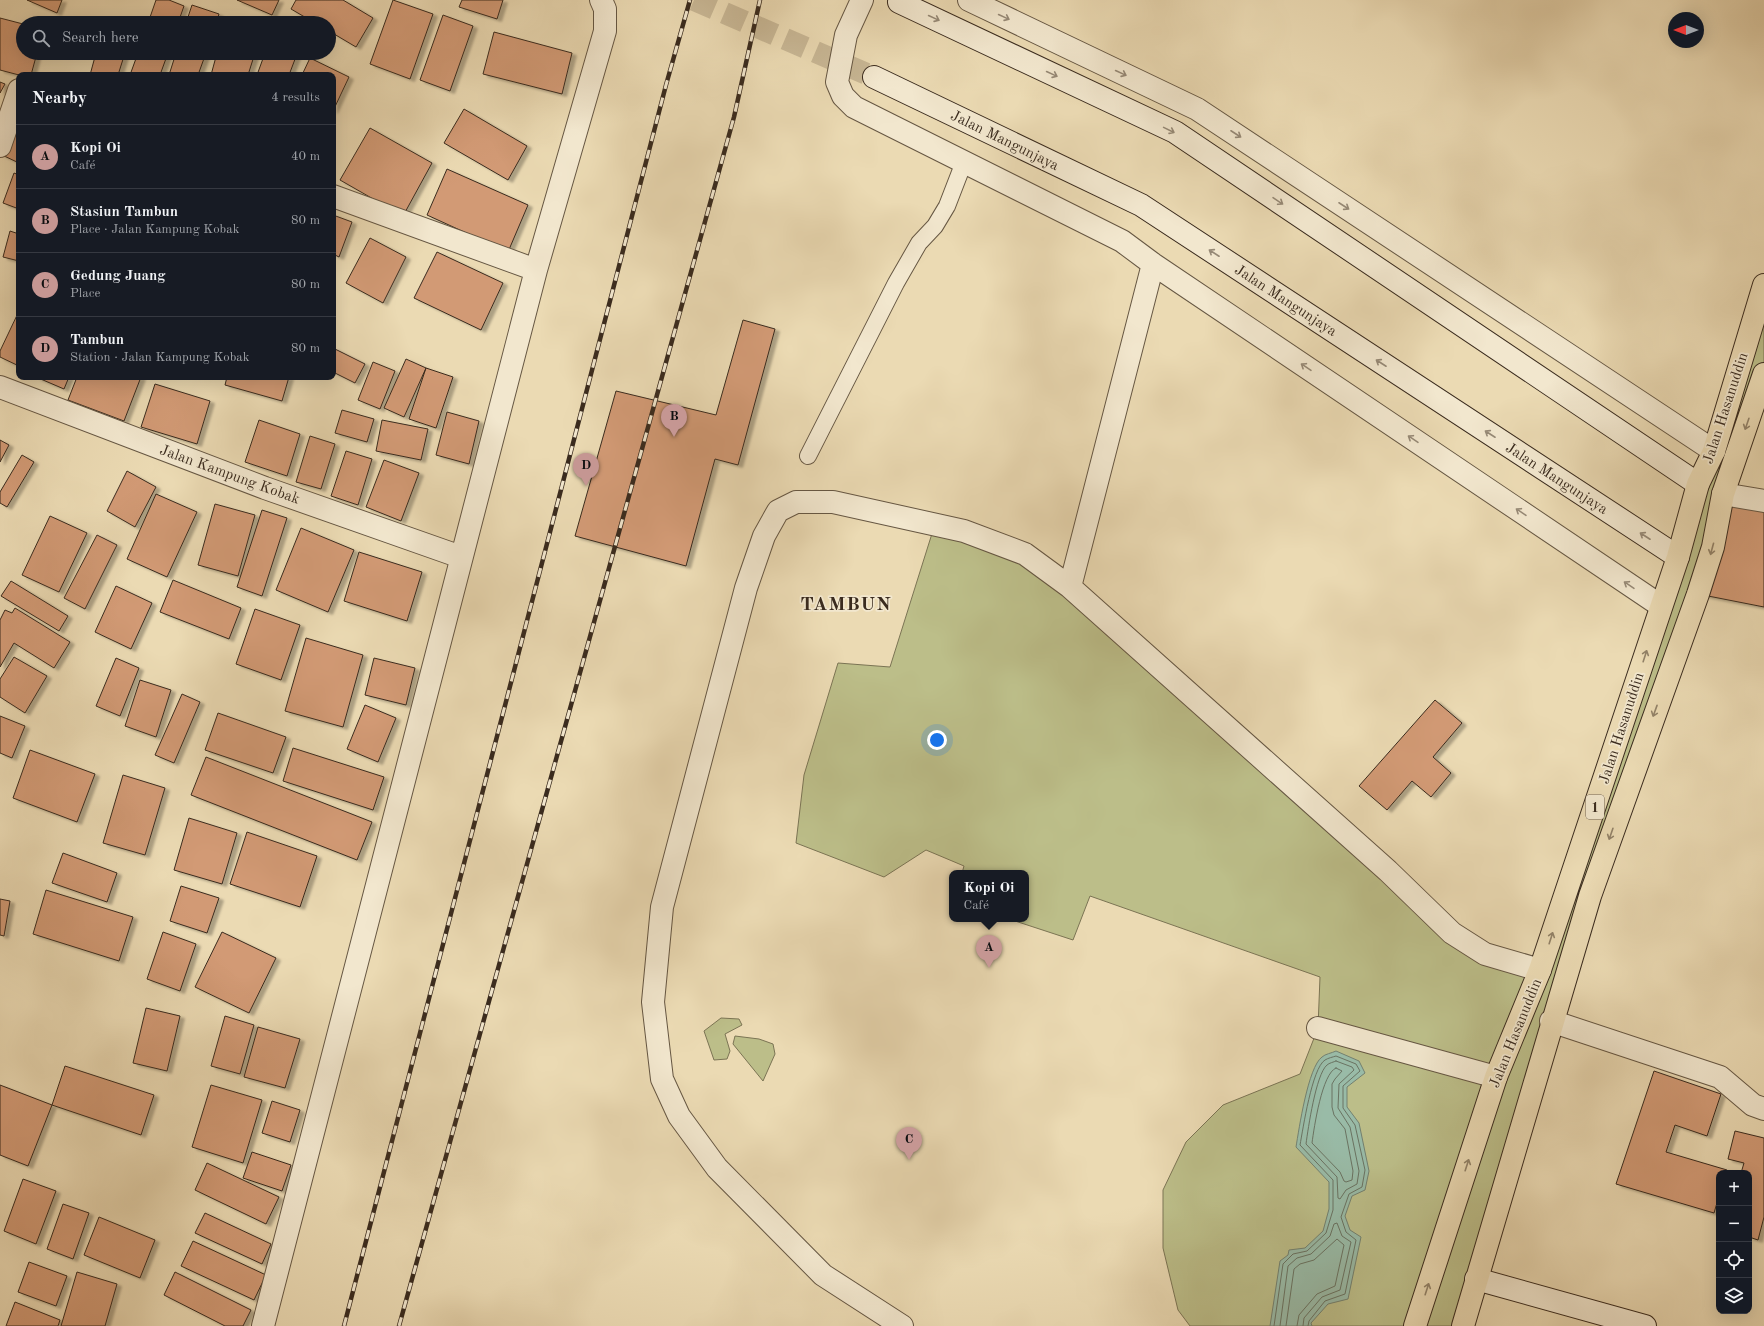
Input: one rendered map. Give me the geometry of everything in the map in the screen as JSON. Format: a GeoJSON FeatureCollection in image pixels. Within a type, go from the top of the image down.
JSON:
{"type":"FeatureCollection","features":[{"type":"Feature","properties":{"kind":"highway","name":"Jalan Hasanuddin"},"geometry":{"type":"LineString","coordinates":[[1415,1326],[1496,1077],[1540,970],[1678,557],[1698,484],[1714,451],[1764,285]]}},
{"type":"Feature","properties":{"kind":"highway","name":"Jalan Hasanuddin"},"geometry":{"type":"LineString","coordinates":[[1463,1326],[1551,1021],[1590,896],[1698,594],[1713,547],[1723,494],[1764,374]]}},
{"type":"Feature","properties":{"kind":"street"},"geometry":{"type":"LineString","coordinates":[[263,1326],[536,270],[605,30],[605,9],[601,0]]}},
{"type":"Feature","properties":{"kind":"street"},"geometry":{"type":"LineString","coordinates":[[862,0],[846,35],[837,82],[843,96],[854,108],[1122,241],[1153,264],[1661,606]]}},
{"type":"Feature","properties":{"kind":"street"},"geometry":{"type":"LineString","coordinates":[[969,0],[1197,109],[1714,451]]}},
{"type":"Feature","properties":{"kind":"street"},"geometry":{"type":"LineString","coordinates":[[899,2],[1175,132],[1698,484]]}},
{"type":"Feature","properties":{"kind":"street","name":"Jalan Mangunjaya"},"geometry":{"type":"LineString","coordinates":[[874,77],[1141,205],[1678,557]]}},
{"type":"Feature","properties":{"kind":"street"},"geometry":{"type":"LineString","coordinates":[[0,146],[16,99]]}},
{"type":"Feature","properties":{"kind":"street"},"geometry":{"type":"LineString","coordinates":[[336,197],[536,270]]}},
{"type":"Feature","properties":{"kind":"street"},"geometry":{"type":"LineString","coordinates":[[1070,587],[1153,264]]}},
{"type":"Feature","properties":{"kind":"street","name":"Jalan Kampung Kobak"},"geometry":{"type":"LineString","coordinates":[[0,387],[265,488],[461,557]]}},
{"type":"Feature","properties":{"kind":"street"},"geometry":{"type":"LineString","coordinates":[[1723,494],[1764,501]]}},
{"type":"Feature","properties":{"kind":"street"},"geometry":{"type":"LineString","coordinates":[[902,1326],[823,1275],[717,1168],[679,1116],[662,1079],[653,1002],[662,907],[746,588],[764,536],[778,512],[796,502],[833,502],[964,531],[1025,554],[1070,587],[1394,877],[1452,933],[1486,954],[1540,970]]}},
{"type":"Feature","properties":{"kind":"street"},"geometry":{"type":"LineString","coordinates":[[1551,1021],[1720,1078],[1753,1105],[1764,1109]]}},
{"type":"Feature","properties":{"kind":"street"},"geometry":{"type":"LineString","coordinates":[[1318,1028],[1496,1077]]}},
{"type":"Feature","properties":{"kind":"street"},"geometry":{"type":"LineString","coordinates":[[1476,1279],[1645,1326]]}},
{"type":"Feature","properties":{"kind":"lane"},"geometry":{"type":"LineString","coordinates":[[808,456],[896,283],[919,244],[935,226],[947,206],[964,162]]}},
{"type":"Feature","properties":{"kind":"green space"},"geometry":{"type":"Polygon","coordinates":[[[1764,285],[1764,374],[1463,1326],[1190,1326],[1178,1310],[1163,1248],[1163,1190],[1186,1142],[1223,1105],[1300,1074],[1318,1028],[1320,977],[1090,896],[1073,940],[1018,922],[1029,922],[1029,870],[963,870],[964,866],[926,850],[884,877],[796,843],[804,775],[838,663],[890,667],[935,524],[1025,554],[1452,933],[1540,970],[1764,285]]]}},
{"type":"Feature","properties":{"kind":"green space"},"geometry":{"type":"Polygon","coordinates":[[[721,1018],[739,1019],[742,1025],[725,1034],[730,1051],[727,1059],[714,1060],[704,1031],[721,1018]]]}},
{"type":"Feature","properties":{"kind":"green space"},"geometry":{"type":"Polygon","coordinates":[[[735,1036],[759,1039],[773,1044],[775,1054],[763,1081],[733,1044],[735,1036]]]}},
{"type":"Feature","properties":{"kind":"water"},"geometry":{"type":"Polygon","coordinates":[[[1336,1051],[1359,1061],[1365,1073],[1347,1087],[1347,1107],[1359,1123],[1369,1171],[1365,1190],[1352,1196],[1345,1216],[1350,1230],[1361,1237],[1348,1299],[1328,1304],[1311,1323],[1312,1326],[1270,1326],[1280,1261],[1288,1255],[1289,1250],[1305,1248],[1323,1231],[1329,1209],[1329,1182],[1296,1147],[1308,1085],[1312,1073],[1322,1057],[1336,1051]]]}},
{"type":"Feature","properties":{"kind":"building"},"geometry":{"type":"Polygon","coordinates":[[[27,0],[62,0],[57,13],[27,0]]]}},
{"type":"Feature","properties":{"kind":"building"},"geometry":{"type":"Polygon","coordinates":[[[156,0],[169,0],[184,6],[180,16],[150,16],[156,0]]]}},
{"type":"Feature","properties":{"kind":"building"},"geometry":{"type":"Polygon","coordinates":[[[237,0],[279,0],[272,15],[237,0]]]}},
{"type":"Feature","properties":{"kind":"building"},"geometry":{"type":"Polygon","coordinates":[[[296,0],[343,0],[373,18],[356,47],[336,35],[336,16],[303,16],[291,9],[296,0]]]}},
{"type":"Feature","properties":{"kind":"building"},"geometry":{"type":"Polygon","coordinates":[[[393,0],[433,14],[410,79],[370,64],[393,0]]]}},
{"type":"Feature","properties":{"kind":"building"},"geometry":{"type":"Polygon","coordinates":[[[462,0],[503,0],[497,19],[459,7],[462,0]]]}},
{"type":"Feature","properties":{"kind":"building"},"geometry":{"type":"Polygon","coordinates":[[[192,5],[219,14],[218,16],[188,16],[192,5]]]}},
{"type":"Feature","properties":{"kind":"building"},"geometry":{"type":"Polygon","coordinates":[[[443,15],[473,26],[450,91],[420,80],[443,15]]]}},
{"type":"Feature","properties":{"kind":"building"},"geometry":{"type":"Polygon","coordinates":[[[0,18],[16,22],[16,60],[35,60],[32,72],[16,72],[16,74],[0,70],[0,18]]]}},
{"type":"Feature","properties":{"kind":"building"},"geometry":{"type":"Polygon","coordinates":[[[494,32],[572,53],[562,94],[483,74],[494,32]]]}},
{"type":"Feature","properties":{"kind":"building"},"geometry":{"type":"Polygon","coordinates":[[[94,60],[123,60],[119,72],[91,72],[94,60]]]}},
{"type":"Feature","properties":{"kind":"building"},"geometry":{"type":"Polygon","coordinates":[[[135,60],[165,60],[161,72],[131,72],[135,60]]]}},
{"type":"Feature","properties":{"kind":"building"},"geometry":{"type":"Polygon","coordinates":[[[174,60],[203,60],[199,72],[170,72],[174,60]]]}},
{"type":"Feature","properties":{"kind":"building"},"geometry":{"type":"Polygon","coordinates":[[[215,60],[253,60],[249,72],[212,72],[215,60]]]}},
{"type":"Feature","properties":{"kind":"building"},"geometry":{"type":"Polygon","coordinates":[[[262,60],[295,60],[290,72],[258,72],[262,60]]]}},
{"type":"Feature","properties":{"kind":"building"},"geometry":{"type":"Polygon","coordinates":[[[309,60],[314,60],[349,77],[336,105],[336,72],[303,72],[309,60]]]}},
{"type":"Feature","properties":{"kind":"building"},"geometry":{"type":"Polygon","coordinates":[[[0,82],[5,84],[0,93],[0,82]]]}},
{"type":"Feature","properties":{"kind":"building"},"geometry":{"type":"Polygon","coordinates":[[[464,109],[527,146],[508,180],[444,143],[464,109]]]}},
{"type":"Feature","properties":{"kind":"building"},"geometry":{"type":"Polygon","coordinates":[[[16,117],[16,162],[0,154],[16,117]]]}},
{"type":"Feature","properties":{"kind":"building"},"geometry":{"type":"Polygon","coordinates":[[[370,128],[432,163],[403,216],[340,180],[370,128]]]}},
{"type":"Feature","properties":{"kind":"building"},"geometry":{"type":"Polygon","coordinates":[[[447,169],[528,205],[508,252],[427,215],[447,169]]]}},
{"type":"Feature","properties":{"kind":"building"},"geometry":{"type":"Polygon","coordinates":[[[14,173],[16,174],[16,208],[3,203],[14,173]]]}},
{"type":"Feature","properties":{"kind":"building"},"geometry":{"type":"Polygon","coordinates":[[[336,216],[352,222],[339,257],[336,256],[336,216]]]}},
{"type":"Feature","properties":{"kind":"building"},"geometry":{"type":"Polygon","coordinates":[[[10,231],[16,233],[16,260],[3,257],[10,231]]]}},
{"type":"Feature","properties":{"kind":"building"},"geometry":{"type":"Polygon","coordinates":[[[370,238],[406,257],[383,303],[346,283],[370,238]]]}},
{"type":"Feature","properties":{"kind":"building"},"geometry":{"type":"Polygon","coordinates":[[[437,252],[503,283],[481,330],[414,298],[437,252]]]}},
{"type":"Feature","properties":{"kind":"building"},"geometry":{"type":"Polygon","coordinates":[[[16,317],[16,365],[0,357],[0,351],[16,317]]]}},
{"type":"Feature","properties":{"kind":"building"},"geometry":{"type":"Polygon","coordinates":[[[743,320],[775,329],[738,465],[715,459],[686,566],[575,536],[616,391],[716,415],[743,320]]]}},
{"type":"Feature","properties":{"kind":"building"},"geometry":{"type":"Polygon","coordinates":[[[336,350],[365,364],[355,383],[336,374],[336,350]]]}},
{"type":"Feature","properties":{"kind":"building"},"geometry":{"type":"Polygon","coordinates":[[[406,359],[426,368],[404,417],[384,408],[406,359]]]}},
{"type":"Feature","properties":{"kind":"building"},"geometry":{"type":"Polygon","coordinates":[[[373,362],[395,371],[380,409],[358,400],[373,362]]]}},
{"type":"Feature","properties":{"kind":"building"},"geometry":{"type":"Polygon","coordinates":[[[426,368],[453,377],[436,428],[409,419],[426,368]]]}},
{"type":"Feature","properties":{"kind":"building"},"geometry":{"type":"Polygon","coordinates":[[[43,380],[68,380],[64,389],[43,380]]]}},
{"type":"Feature","properties":{"kind":"building"},"geometry":{"type":"Polygon","coordinates":[[[76,380],[140,380],[124,421],[68,400],[76,380]]]}},
{"type":"Feature","properties":{"kind":"building"},"geometry":{"type":"Polygon","coordinates":[[[226,380],[288,380],[282,401],[225,385],[226,380]]]}},
{"type":"Feature","properties":{"kind":"building"},"geometry":{"type":"Polygon","coordinates":[[[155,384],[210,401],[197,444],[141,427],[155,384]]]}},
{"type":"Feature","properties":{"kind":"building"},"geometry":{"type":"Polygon","coordinates":[[[342,410],[374,419],[367,442],[335,433],[342,410]]]}},
{"type":"Feature","properties":{"kind":"building"},"geometry":{"type":"Polygon","coordinates":[[[447,412],[479,421],[469,464],[436,455],[447,412]]]}},
{"type":"Feature","properties":{"kind":"building"},"geometry":{"type":"Polygon","coordinates":[[[259,420],[300,434],[287,476],[245,462],[259,420]]]}},
{"type":"Feature","properties":{"kind":"building"},"geometry":{"type":"Polygon","coordinates":[[[382,420],[428,429],[421,460],[376,451],[382,420]]]}},
{"type":"Feature","properties":{"kind":"building"},"geometry":{"type":"Polygon","coordinates":[[[310,436],[335,444],[321,489],[296,482],[310,436]]]}},
{"type":"Feature","properties":{"kind":"building"},"geometry":{"type":"Polygon","coordinates":[[[0,440],[9,445],[0,462],[0,440]]]}},
{"type":"Feature","properties":{"kind":"building"},"geometry":{"type":"Polygon","coordinates":[[[346,451],[372,459],[358,505],[331,496],[346,451]]]}},
{"type":"Feature","properties":{"kind":"building"},"geometry":{"type":"Polygon","coordinates":[[[22,455],[34,462],[7,507],[0,503],[0,492],[22,455]]]}},
{"type":"Feature","properties":{"kind":"building"},"geometry":{"type":"Polygon","coordinates":[[[384,460],[419,473],[401,521],[366,507],[384,460]]]}},
{"type":"Feature","properties":{"kind":"building"},"geometry":{"type":"Polygon","coordinates":[[[127,471],[156,487],[135,527],[107,511],[127,471]]]}},
{"type":"Feature","properties":{"kind":"building"},"geometry":{"type":"Polygon","coordinates":[[[156,494],[197,512],[167,577],[127,559],[156,494]]]}},
{"type":"Feature","properties":{"kind":"building"},"geometry":{"type":"Polygon","coordinates":[[[1723,494],[1764,501],[1764,607],[1698,594],[1723,494]]]}},
{"type":"Feature","properties":{"kind":"building"},"geometry":{"type":"Polygon","coordinates":[[[215,504],[255,515],[238,576],[198,565],[215,504]]]}},
{"type":"Feature","properties":{"kind":"building"},"geometry":{"type":"Polygon","coordinates":[[[262,510],[287,518],[262,596],[237,587],[262,510]]]}},
{"type":"Feature","properties":{"kind":"building"},"geometry":{"type":"Polygon","coordinates":[[[50,516],[87,533],[59,592],[22,575],[50,516]]]}},
{"type":"Feature","properties":{"kind":"building"},"geometry":{"type":"Polygon","coordinates":[[[301,528],[354,550],[328,612],[276,590],[301,528]]]}},
{"type":"Feature","properties":{"kind":"building"},"geometry":{"type":"Polygon","coordinates":[[[97,535],[117,545],[85,609],[64,598],[97,535]]]}},
{"type":"Feature","properties":{"kind":"building"},"geometry":{"type":"Polygon","coordinates":[[[359,552],[422,572],[407,621],[344,601],[359,552]]]}},
{"type":"Feature","properties":{"kind":"building"},"geometry":{"type":"Polygon","coordinates":[[[173,580],[241,608],[229,639],[160,612],[173,580]]]}},
{"type":"Feature","properties":{"kind":"building"},"geometry":{"type":"Polygon","coordinates":[[[11,581],[68,616],[59,631],[1,596],[11,581]]]}},
{"type":"Feature","properties":{"kind":"building"},"geometry":{"type":"Polygon","coordinates":[[[116,586],[152,603],[131,649],[95,632],[116,586]]]}},
{"type":"Feature","properties":{"kind":"building"},"geometry":{"type":"Polygon","coordinates":[[[15,608],[70,642],[54,668],[14,643],[0,667],[0,620],[5,610],[12,613],[15,608]]]}},
{"type":"Feature","properties":{"kind":"building"},"geometry":{"type":"Polygon","coordinates":[[[255,609],[300,625],[281,680],[236,664],[255,609]]]}},
{"type":"Feature","properties":{"kind":"building"},"geometry":{"type":"Polygon","coordinates":[[[306,638],[363,655],[343,727],[285,711],[306,638]]]}},
{"type":"Feature","properties":{"kind":"building"},"geometry":{"type":"Polygon","coordinates":[[[14,657],[47,676],[25,713],[0,697],[0,679],[14,657]]]}},
{"type":"Feature","properties":{"kind":"building"},"geometry":{"type":"Polygon","coordinates":[[[116,658],[139,668],[120,716],[96,706],[116,658]]]}},
{"type":"Feature","properties":{"kind":"building"},"geometry":{"type":"Polygon","coordinates":[[[374,658],[415,668],[406,705],[365,695],[374,658]]]}},
{"type":"Feature","properties":{"kind":"building"},"geometry":{"type":"Polygon","coordinates":[[[140,680],[171,690],[156,737],[125,726],[140,680]]]}},
{"type":"Feature","properties":{"kind":"building"},"geometry":{"type":"Polygon","coordinates":[[[182,694],[200,702],[174,763],[155,755],[182,694]]]}},
{"type":"Feature","properties":{"kind":"building"},"geometry":{"type":"Polygon","coordinates":[[[1435,700],[1462,723],[1433,757],[1451,773],[1431,797],[1412,781],[1387,810],[1359,786],[1435,700]]]}},
{"type":"Feature","properties":{"kind":"building"},"geometry":{"type":"Polygon","coordinates":[[[365,705],[396,718],[378,762],[347,749],[365,705]]]}},
{"type":"Feature","properties":{"kind":"building"},"geometry":{"type":"Polygon","coordinates":[[[218,713],[286,737],[273,773],[205,750],[218,713]]]}},
{"type":"Feature","properties":{"kind":"building"},"geometry":{"type":"Polygon","coordinates":[[[0,716],[25,726],[12,758],[0,753],[0,716]]]}},
{"type":"Feature","properties":{"kind":"building"},"geometry":{"type":"Polygon","coordinates":[[[293,748],[384,777],[373,810],[283,781],[293,748]]]}},
{"type":"Feature","properties":{"kind":"building"},"geometry":{"type":"Polygon","coordinates":[[[30,750],[95,774],[77,822],[13,798],[30,750]]]}},
{"type":"Feature","properties":{"kind":"building"},"geometry":{"type":"Polygon","coordinates":[[[206,757],[372,822],[357,860],[191,795],[206,757]]]}},
{"type":"Feature","properties":{"kind":"building"},"geometry":{"type":"Polygon","coordinates":[[[123,775],[165,788],[145,855],[103,843],[123,775]]]}},
{"type":"Feature","properties":{"kind":"building"},"geometry":{"type":"Polygon","coordinates":[[[189,818],[237,833],[222,884],[174,870],[189,818]]]}},
{"type":"Feature","properties":{"kind":"building"},"geometry":{"type":"Polygon","coordinates":[[[247,832],[317,856],[300,907],[230,884],[247,832]]]}},
{"type":"Feature","properties":{"kind":"building"},"geometry":{"type":"Polygon","coordinates":[[[63,853],[117,873],[107,902],[52,883],[63,853]]]}},
{"type":"Feature","properties":{"kind":"building"},"geometry":{"type":"Polygon","coordinates":[[[181,886],[219,898],[207,933],[170,921],[181,886]]]}},
{"type":"Feature","properties":{"kind":"building"},"geometry":{"type":"Polygon","coordinates":[[[46,890],[133,917],[119,961],[33,934],[46,890]]]}},
{"type":"Feature","properties":{"kind":"building"},"geometry":{"type":"Polygon","coordinates":[[[0,899],[10,901],[4,936],[0,935],[0,899]]]}},
{"type":"Feature","properties":{"kind":"building"},"geometry":{"type":"Polygon","coordinates":[[[163,932],[196,944],[180,991],[147,979],[163,932]]]}},
{"type":"Feature","properties":{"kind":"building"},"geometry":{"type":"Polygon","coordinates":[[[222,932],[276,958],[249,1013],[195,987],[222,932]]]}},
{"type":"Feature","properties":{"kind":"building"},"geometry":{"type":"Polygon","coordinates":[[[146,1008],[180,1016],[167,1071],[133,1063],[146,1008]]]}},
{"type":"Feature","properties":{"kind":"building"},"geometry":{"type":"Polygon","coordinates":[[[225,1016],[254,1025],[240,1074],[211,1066],[225,1016]]]}},
{"type":"Feature","properties":{"kind":"building"},"geometry":{"type":"Polygon","coordinates":[[[258,1027],[300,1039],[285,1088],[244,1077],[258,1027]]]}},
{"type":"Feature","properties":{"kind":"building"},"geometry":{"type":"Polygon","coordinates":[[[65,1066],[154,1095],[141,1135],[52,1105],[65,1066]]]}},
{"type":"Feature","properties":{"kind":"building"},"geometry":{"type":"Polygon","coordinates":[[[1654,1071],[1721,1094],[1707,1136],[1675,1125],[1666,1152],[1727,1170],[1716,1170],[1716,1206],[1714,1213],[1616,1184],[1654,1071]]]}},
{"type":"Feature","properties":{"kind":"building"},"geometry":{"type":"Polygon","coordinates":[[[0,1085],[52,1105],[28,1166],[0,1155],[0,1085]]]}},
{"type":"Feature","properties":{"kind":"building"},"geometry":{"type":"Polygon","coordinates":[[[211,1085],[262,1100],[243,1163],[192,1147],[211,1085]]]}},
{"type":"Feature","properties":{"kind":"building"},"geometry":{"type":"Polygon","coordinates":[[[272,1101],[300,1110],[290,1142],[262,1133],[272,1101]]]}},
{"type":"Feature","properties":{"kind":"building"},"geometry":{"type":"Polygon","coordinates":[[[1735,1131],[1764,1138],[1764,1217],[1758,1240],[1752,1238],[1752,1170],[1742,1170],[1744,1163],[1728,1159],[1735,1131]]]}},
{"type":"Feature","properties":{"kind":"building"},"geometry":{"type":"Polygon","coordinates":[[[252,1152],[291,1165],[282,1191],[243,1178],[252,1152]]]}},
{"type":"Feature","properties":{"kind":"building"},"geometry":{"type":"Polygon","coordinates":[[[207,1163],[279,1197],[266,1224],[195,1190],[207,1163]]]}},
{"type":"Feature","properties":{"kind":"building"},"geometry":{"type":"Polygon","coordinates":[[[23,1179],[56,1191],[36,1244],[4,1231],[23,1179]]]}},
{"type":"Feature","properties":{"kind":"building"},"geometry":{"type":"Polygon","coordinates":[[[63,1204],[89,1213],[73,1259],[47,1249],[63,1204]]]}},
{"type":"Feature","properties":{"kind":"building"},"geometry":{"type":"Polygon","coordinates":[[[205,1213],[271,1244],[262,1264],[195,1233],[205,1213]]]}},
{"type":"Feature","properties":{"kind":"building"},"geometry":{"type":"Polygon","coordinates":[[[99,1217],[155,1240],[140,1278],[84,1255],[99,1217]]]}},
{"type":"Feature","properties":{"kind":"building"},"geometry":{"type":"Polygon","coordinates":[[[193,1241],[266,1275],[254,1300],[181,1266],[193,1241]]]}},
{"type":"Feature","properties":{"kind":"building"},"geometry":{"type":"Polygon","coordinates":[[[29,1262],[67,1276],[56,1306],[18,1292],[29,1262]]]}},
{"type":"Feature","properties":{"kind":"building"},"geometry":{"type":"Polygon","coordinates":[[[77,1272],[117,1284],[105,1326],[61,1326],[77,1272]]]}},
{"type":"Feature","properties":{"kind":"building"},"geometry":{"type":"Polygon","coordinates":[[[175,1272],[251,1310],[243,1326],[225,1326],[164,1295],[175,1272]]]}},
{"type":"Feature","properties":{"kind":"building"},"geometry":{"type":"Polygon","coordinates":[[[15,1302],[60,1320],[58,1326],[6,1326],[15,1302]]]}},
{"type":"Feature","properties":{"kind":"tunnel"},"geometry":{"type":"LineString","coordinates":[[694,0],[874,77]]}},
{"type":"Feature","properties":{"kind":"railway"},"geometry":{"type":"LineString","coordinates":[[344,1326],[666,85],[690,0]]}},
{"type":"Feature","properties":{"kind":"railway"},"geometry":{"type":"LineString","coordinates":[[399,1326],[734,117],[760,0]]}},
{"type":"Feature","properties":{"kind":"place","name":"Stasiun Tambun"},"geometry":{"type":"Point","coordinates":[674,437]}},
{"type":"Feature","properties":{"kind":"place","name":"Tambun"},"geometry":{"type":"Point","coordinates":[586,486]}},
{"type":"Feature","properties":{"kind":"place","name":"Kopi Oi"},"geometry":{"type":"Point","coordinates":[989,968]}},
{"type":"Feature","properties":{"kind":"place","name":"Gedung Juang"},"geometry":{"type":"Point","coordinates":[909,1160]}},
{"type":"Feature","properties":{"kind":"district","name":"TAMBUN"},"geometry":{"type":"Point","coordinates":[846,603]}}]}
